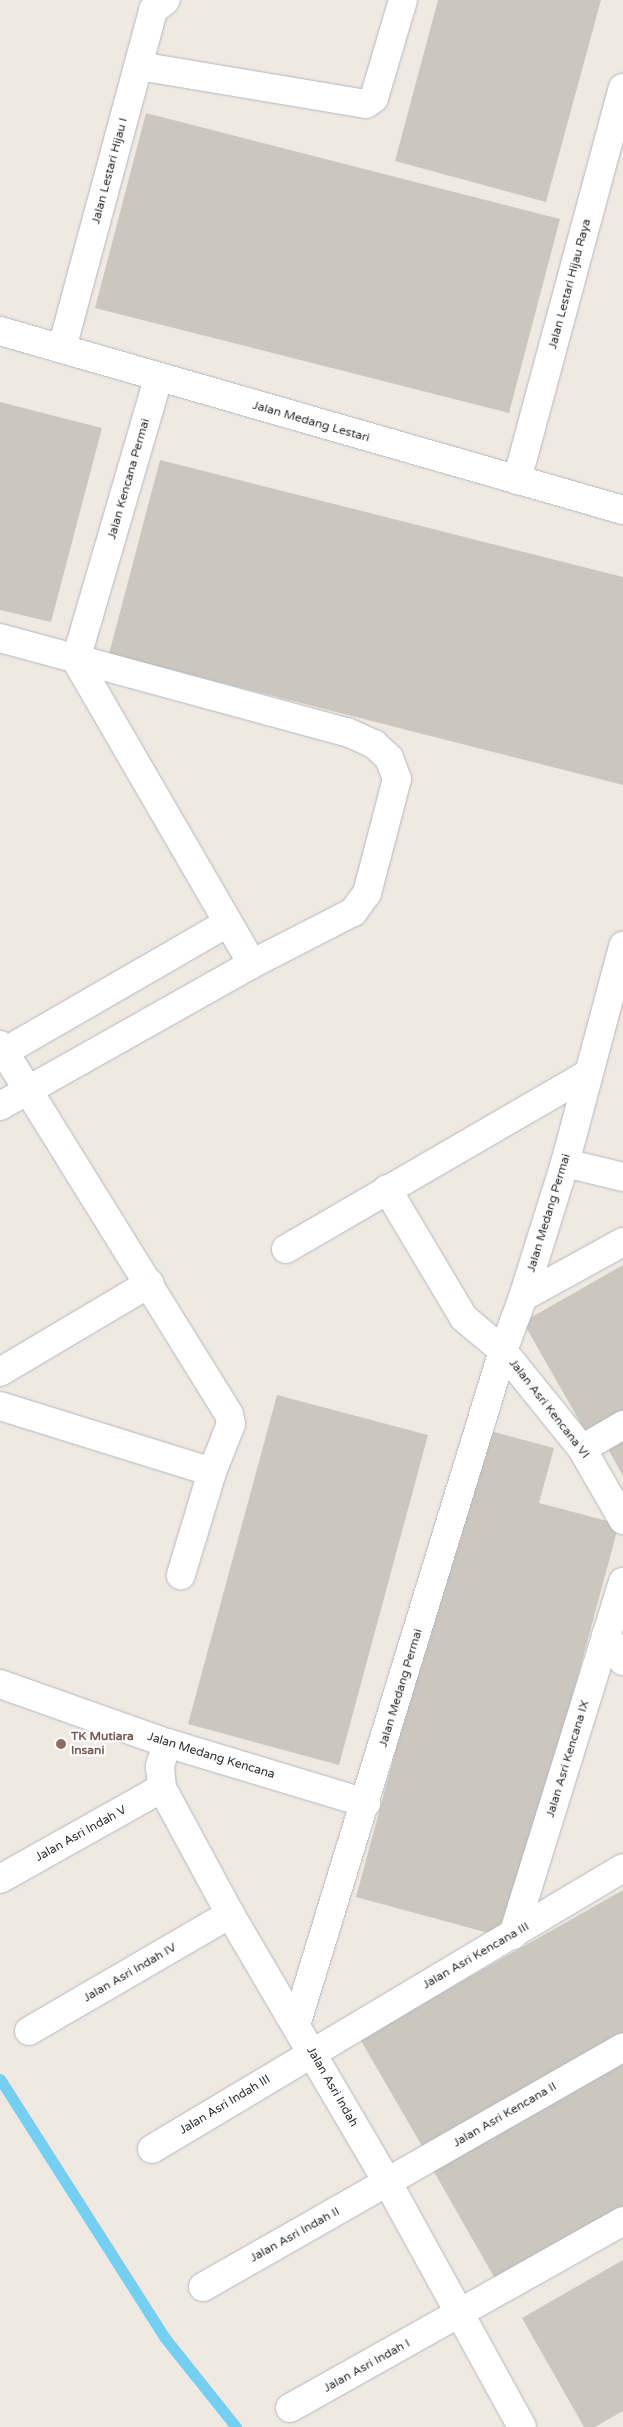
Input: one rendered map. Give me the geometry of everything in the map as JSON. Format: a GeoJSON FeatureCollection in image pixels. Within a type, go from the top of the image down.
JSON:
{"type":"FeatureCollection","features":[{"type":"Feature","properties":{"kind":"street","name":"Jalan Lestari Hijau I"},"geometry":{"type":"LineString","coordinates":[[62,348],[153,10],[166,0]]}},
{"type":"Feature","properties":{"kind":"street"},"geometry":{"type":"LineString","coordinates":[[139,66],[366,104],[374,98],[403,0]]}},
{"type":"Feature","properties":{"kind":"street","name":"Jalan Lestari Hijau Raya"},"geometry":{"type":"LineString","coordinates":[[517,480],[614,148],[623,88]]}},
{"type":"Feature","properties":{"kind":"street","name":"Jalan Medang Lestari"},"geometry":{"type":"LineString","coordinates":[[0,331],[62,348],[158,379],[623,510]]}},
{"type":"Feature","properties":{"kind":"street","name":"Jalan Kencana Permai"},"geometry":{"type":"LineString","coordinates":[[76,660],[158,379]]}},
{"type":"Feature","properties":{"kind":"street"},"geometry":{"type":"LineString","coordinates":[[0,638],[347,732],[374,744],[389,758],[397,779],[367,893],[353,912],[252,964],[0,1106]]}},
{"type":"Feature","properties":{"kind":"street"},"geometry":{"type":"LineString","coordinates":[[76,660],[252,964]]}},
{"type":"Feature","properties":{"kind":"street"},"geometry":{"type":"LineString","coordinates":[[181,1575],[212,1472],[230,1424],[229,1414],[150,1283],[2,1048],[227,923]]}},
{"type":"Feature","properties":{"kind":"street","name":"Jalan Medang Permai"},"geometry":{"type":"LineString","coordinates":[[296,2025],[314,1960],[366,1803],[503,1351],[523,1298],[565,1162],[588,1074],[616,1002],[623,946]]}},
{"type":"Feature","properties":{"kind":"street"},"geometry":{"type":"LineString","coordinates":[[286,1248],[588,1074]]}},
{"type":"Feature","properties":{"kind":"street"},"geometry":{"type":"LineString","coordinates":[[565,1162],[623,1177]]}},
{"type":"Feature","properties":{"kind":"street"},"geometry":{"type":"LineString","coordinates":[[387,1189],[464,1318],[503,1351]]}},
{"type":"Feature","properties":{"kind":"street"},"geometry":{"type":"LineString","coordinates":[[523,1298],[623,1242]]}},
{"type":"Feature","properties":{"kind":"street"},"geometry":{"type":"LineString","coordinates":[[0,1372],[150,1283]]}},
{"type":"Feature","properties":{"kind":"street","name":"Jalan Asri Kencana VI"},"geometry":{"type":"LineString","coordinates":[[503,1351],[582,1449],[623,1520]]}},
{"type":"Feature","properties":{"kind":"street"},"geometry":{"type":"LineString","coordinates":[[0,1406],[212,1472]]}},
{"type":"Feature","properties":{"kind":"street"},"geometry":{"type":"LineString","coordinates":[[582,1449],[623,1425]]}},
{"type":"Feature","properties":{"kind":"street","name":"Jalan Asri Kencana IX"},"geometry":{"type":"LineString","coordinates":[[514,1935],[623,1582]]}},
{"type":"Feature","properties":{"kind":"street"},"geometry":{"type":"LineString","coordinates":[[606,1635],[623,1661]]}},
{"type":"Feature","properties":{"kind":"street","name":"Jalan Medang Kencana"},"geometry":{"type":"LineString","coordinates":[[8,1694],[366,1803]]}},
{"type":"Feature","properties":{"kind":"street","name":"Jalan Asri Indah"},"geometry":{"type":"LineString","coordinates":[[168,1743],[160,1766],[162,1788],[230,1914],[313,2052],[388,2183],[452,2319],[522,2427]]}},
{"type":"Feature","properties":{"kind":"street","name":"Jalan Asri Indah V"},"geometry":{"type":"LineString","coordinates":[[0,1879],[162,1788]]}},
{"type":"Feature","properties":{"kind":"street","name":"Jalan Asri Kencana III"},"geometry":{"type":"LineString","coordinates":[[313,2052],[514,1935],[623,1868]]}},
{"type":"Feature","properties":{"kind":"street","name":"Jalan Asri Indah IV"},"geometry":{"type":"LineString","coordinates":[[29,2031],[230,1914]]}},
{"type":"Feature","properties":{"kind":"street","name":"Jalan Asri Kencana II"},"geometry":{"type":"LineString","coordinates":[[388,2183],[623,2047]]}},
{"type":"Feature","properties":{"kind":"street","name":"Jalan Asri Indah III"},"geometry":{"type":"LineString","coordinates":[[152,2149],[313,2052]]}},
{"type":"Feature","properties":{"kind":"street","name":"Jalan Asri Indah II"},"geometry":{"type":"LineString","coordinates":[[203,2287],[388,2183]]}},
{"type":"Feature","properties":{"kind":"street","name":"Jalan Asri Indah I"},"geometry":{"type":"LineString","coordinates":[[290,2408],[452,2319],[623,2221]]}},
{"type":"Feature","properties":{"kind":"building"},"geometry":{"type":"Polygon","coordinates":[[[438,0],[601,0],[546,202],[395,161],[438,0]]]}},
{"type":"Feature","properties":{"kind":"building"},"geometry":{"type":"Polygon","coordinates":[[[146,113],[560,219],[509,413],[95,308],[146,113]]]}},
{"type":"Feature","properties":{"kind":"building"},"geometry":{"type":"Polygon","coordinates":[[[0,402],[102,428],[51,622],[0,610],[0,402]]]}},
{"type":"Feature","properties":{"kind":"building"},"geometry":{"type":"Polygon","coordinates":[[[160,460],[623,577],[623,785],[109,654],[160,460]]]}},
{"type":"Feature","properties":{"kind":"building"},"geometry":{"type":"Polygon","coordinates":[[[623,1265],[623,1416],[588,1436],[523,1322],[623,1265]]]}},
{"type":"Feature","properties":{"kind":"building"},"geometry":{"type":"Polygon","coordinates":[[[277,1395],[428,1435],[339,1765],[188,1724],[277,1395]]]}},
{"type":"Feature","properties":{"kind":"building"},"geometry":{"type":"Polygon","coordinates":[[[483,1429],[554,1448],[539,1503],[619,1524],[507,1938],[356,1897],[483,1429]]]}},
{"type":"Feature","properties":{"kind":"building"},"geometry":{"type":"Polygon","coordinates":[[[623,1438],[623,1476],[607,1447],[623,1438]]]}},
{"type":"Feature","properties":{"kind":"building"},"geometry":{"type":"Polygon","coordinates":[[[623,1890],[623,2041],[426,2153],[360,2039],[623,1890]]]}},
{"type":"Feature","properties":{"kind":"building"},"geometry":{"type":"Polygon","coordinates":[[[623,2062],[623,2213],[498,2284],[433,2170],[623,2062]]]}},
{"type":"Feature","properties":{"kind":"building"},"geometry":{"type":"Polygon","coordinates":[[[623,2260],[623,2411],[595,2427],[584,2427],[522,2318],[623,2260]]]}},
{"type":"Feature","properties":{"kind":"waterway"},"geometry":{"type":"LineString","coordinates":[[0,2079],[165,2338],[236,2427]]}},
{"type":"Feature","properties":{"kind":"place","name":"TK Mutiara Insani"},"geometry":{"type":"Point","coordinates":[61,1744]}}]}
